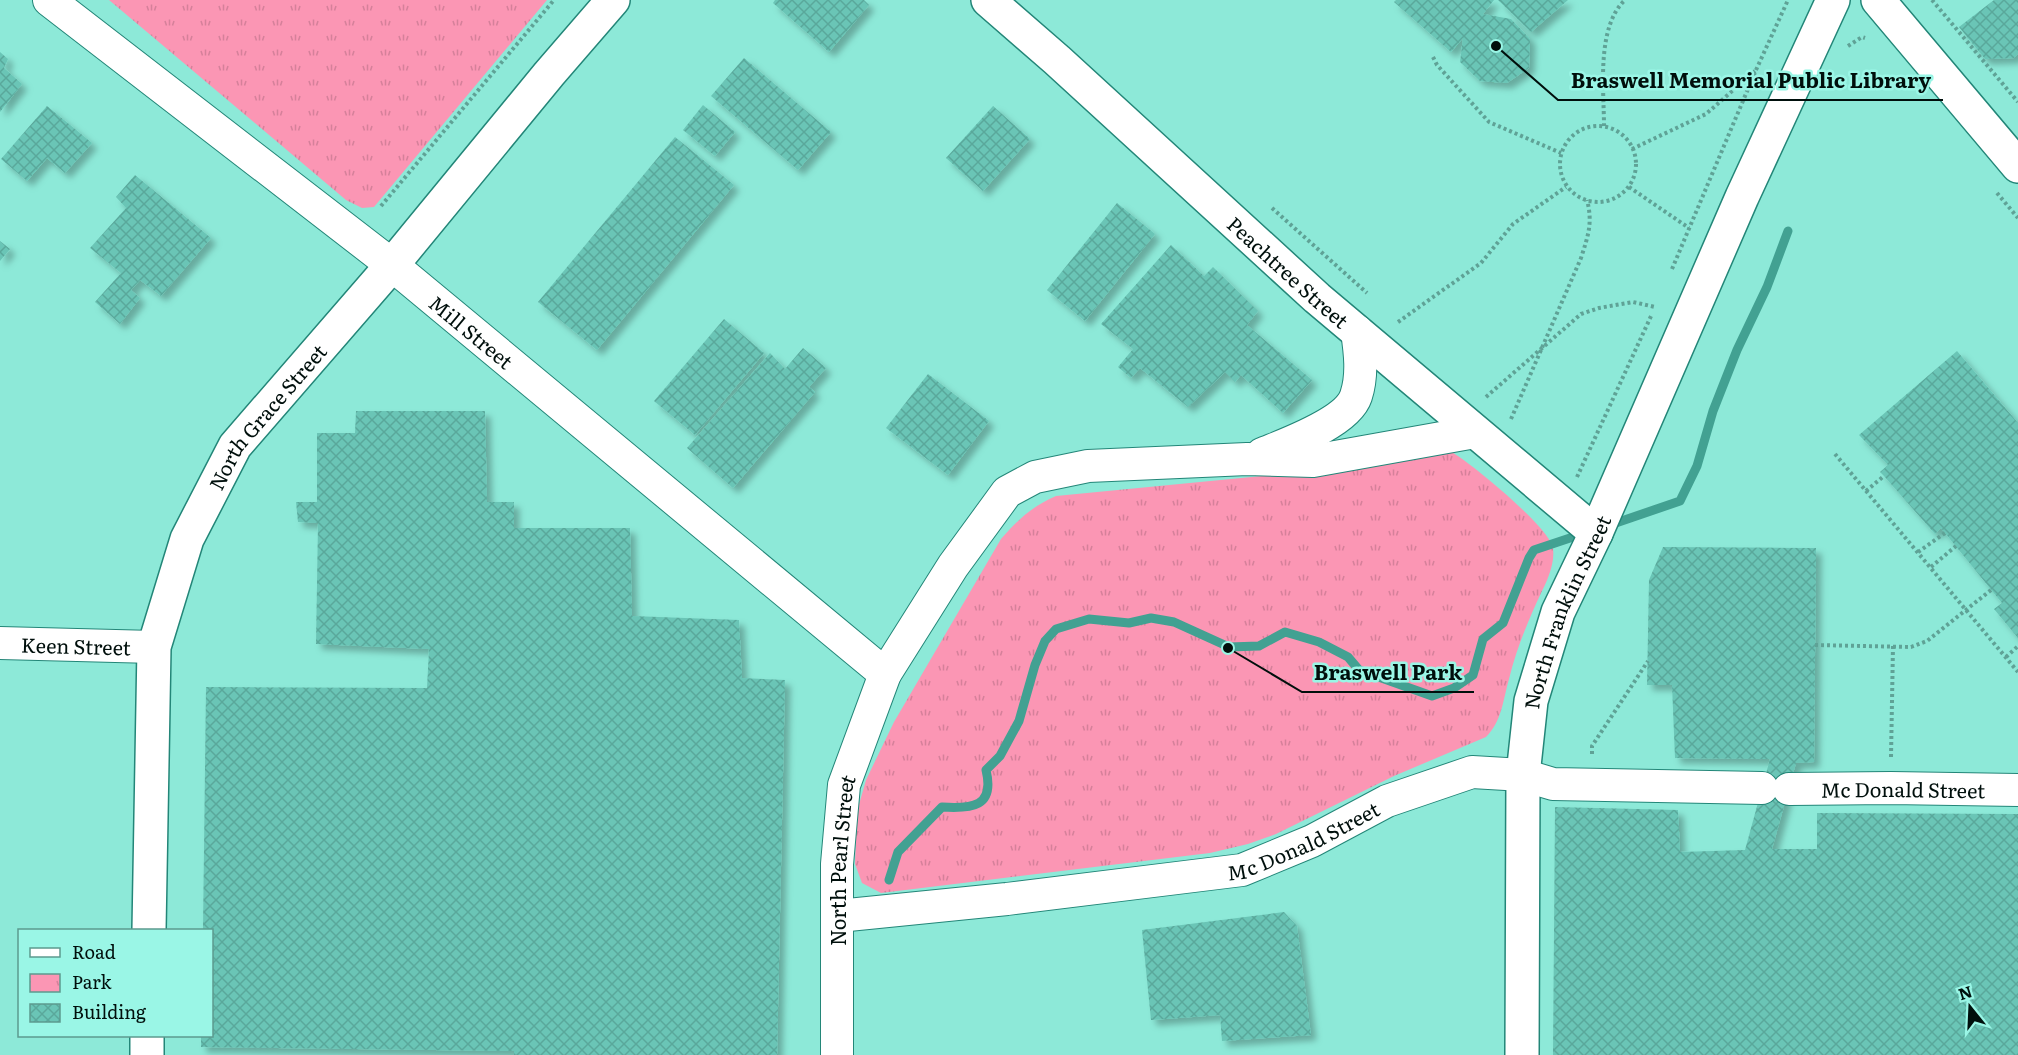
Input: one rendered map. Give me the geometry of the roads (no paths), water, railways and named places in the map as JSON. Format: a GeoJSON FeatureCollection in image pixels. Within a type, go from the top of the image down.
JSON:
{"type":"FeatureCollection","features":[{"type":"Feature","properties":{"kind":"main road","name":"North Grace Street"},"geometry":{"type":"LineString","coordinates":[[149,929],[154,647],[187,539],[236,446],[392,265],[613,0]]}},
{"type":"Feature","properties":{"kind":"main road","name":"Peachtree Street"},"geometry":{"type":"LineString","coordinates":[[988,0],[1057,60],[1317,298],[1357,331],[1490,418],[1596,533]]}},
{"type":"Feature","properties":{"kind":"main road","name":"North Franklin Street"},"geometry":{"type":"LineString","coordinates":[[1522,1055],[1523,775],[1534,689],[1558,612],[1596,533],[1742,197],[1833,0]]}},
{"type":"Feature","properties":{"kind":"main road"},"geometry":{"type":"LineString","coordinates":[[1878,0],[2018,166]]}},
{"type":"Feature","properties":{"kind":"main road"},"geometry":{"type":"LineString","coordinates":[[147,1037],[147,1055]]}},
{"type":"Feature","properties":{"kind":"street","name":"Mill Street"},"geometry":{"type":"LineString","coordinates":[[50,0],[392,265],[885,674]]}},
{"type":"Feature","properties":{"kind":"street"},"geometry":{"type":"LineString","coordinates":[[1247,459],[1305,437],[1345,412],[1356,398],[1361,358],[1357,331]]}},
{"type":"Feature","properties":{"kind":"street"},"geometry":{"type":"LineString","coordinates":[[1247,459],[1313,461],[1490,418]]}},
{"type":"Feature","properties":{"kind":"street","name":"North Pearl Street"},"geometry":{"type":"LineString","coordinates":[[837,1055],[837,864],[844,785],[885,674],[953,566],[1007,492],[1035,477],[1088,466],[1247,459]]}},
{"type":"Feature","properties":{"kind":"street","name":"Keen Street"},"geometry":{"type":"LineString","coordinates":[[0,643],[154,647]]}},
{"type":"Feature","properties":{"kind":"street","name":"Mc Donald Street"},"geometry":{"type":"LineString","coordinates":[[838,916],[1007,899],[1242,870],[1312,841],[1387,801],[1472,772],[1523,775],[1553,784],[1775,789],[2018,790]]}},
{"type":"Feature","properties":{"kind":"waterway"},"geometry":{"type":"LineString","coordinates":[[1607,526],[1680,501],[1697,466],[1713,411],[1737,350],[1767,287],[1788,231]]}},
{"type":"Feature","properties":{"kind":"waterway"},"geometry":{"type":"LineString","coordinates":[[889,880],[898,852],[942,807],[971,806],[984,798],[988,782],[986,770],[1000,756],[1019,721],[1035,665],[1045,641],[1056,629],[1089,619],[1129,623],[1151,618],[1174,622],[1229,647],[1259,646],[1285,632],[1319,642],[1348,657],[1359,670],[1432,696],[1454,688],[1473,675],[1483,639],[1503,623],[1534,550],[1585,533]]}},
{"type":"Feature","properties":{"kind":"place","name":"Braswell Memorial Public Library"},"geometry":{"type":"Point","coordinates":[1496,46]}},
{"type":"Feature","properties":{"kind":"place","name":"Braswell Park"},"geometry":{"type":"Point","coordinates":[1228,648]}}]}
